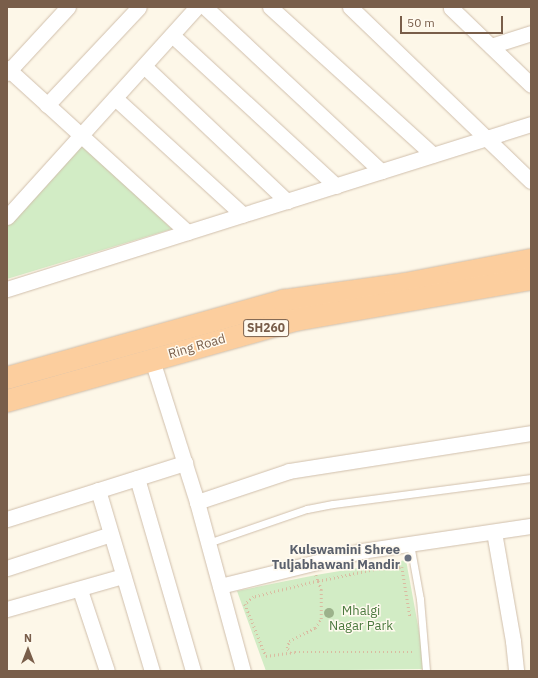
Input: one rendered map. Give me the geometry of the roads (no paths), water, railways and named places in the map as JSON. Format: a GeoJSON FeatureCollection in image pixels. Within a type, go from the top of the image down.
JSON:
{"type":"FeatureCollection","features":[{"type":"Feature","properties":{"kind":"highway","name":"Ring Road"},"geometry":{"type":"LineString","coordinates":[[7,378],[283,301],[405,284],[531,260]]}},
{"type":"Feature","properties":{"kind":"highway","name":"Ring Road"},"geometry":{"type":"LineString","coordinates":[[7,401],[295,320],[531,279]]}},
{"type":"Feature","properties":{"kind":"street"},"geometry":{"type":"LineString","coordinates":[[68,7],[8,70],[48,104],[187,232]]}},
{"type":"Feature","properties":{"kind":"street"},"geometry":{"type":"LineString","coordinates":[[48,104],[139,7]]}},
{"type":"Feature","properties":{"kind":"street"},"geometry":{"type":"LineString","coordinates":[[7,217],[198,7]]}},
{"type":"Feature","properties":{"kind":"street"},"geometry":{"type":"LineString","coordinates":[[205,7],[381,172]]}},
{"type":"Feature","properties":{"kind":"street"},"geometry":{"type":"LineString","coordinates":[[270,7],[433,155]]}},
{"type":"Feature","properties":{"kind":"street"},"geometry":{"type":"LineString","coordinates":[[350,7],[531,181]]}},
{"type":"Feature","properties":{"kind":"street"},"geometry":{"type":"LineString","coordinates":[[452,7],[530,83]]}},
{"type":"Feature","properties":{"kind":"street"},"geometry":{"type":"LineString","coordinates":[[491,46],[531,32]]}},
{"type":"Feature","properties":{"kind":"street"},"geometry":{"type":"LineString","coordinates":[[172,35],[336,186]]}},
{"type":"Feature","properties":{"kind":"street"},"geometry":{"type":"LineString","coordinates":[[144,66],[287,201]]}},
{"type":"Feature","properties":{"kind":"street"},"geometry":{"type":"LineString","coordinates":[[115,98],[243,215]]}},
{"type":"Feature","properties":{"kind":"street"},"geometry":{"type":"LineString","coordinates":[[7,288],[531,124]]}},
{"type":"Feature","properties":{"kind":"street"},"geometry":{"type":"LineString","coordinates":[[152,360],[197,502],[242,671]]}},
{"type":"Feature","properties":{"kind":"street"},"geometry":{"type":"LineString","coordinates":[[197,502],[290,471],[531,433]]}},
{"type":"Feature","properties":{"kind":"street"},"geometry":{"type":"LineString","coordinates":[[7,519],[185,463]]}},
{"type":"Feature","properties":{"kind":"street"},"geometry":{"type":"LineString","coordinates":[[137,478],[193,671]]}},
{"type":"Feature","properties":{"kind":"street"},"geometry":{"type":"LineString","coordinates":[[98,490],[152,671]]}},
{"type":"Feature","properties":{"kind":"street"},"geometry":{"type":"LineString","coordinates":[[220,586],[361,551],[531,526]]}},
{"type":"Feature","properties":{"kind":"street"},"geometry":{"type":"LineString","coordinates":[[494,532],[513,641],[516,671]]}},
{"type":"Feature","properties":{"kind":"street"},"geometry":{"type":"LineString","coordinates":[[7,568],[111,534]]}},
{"type":"Feature","properties":{"kind":"street"},"geometry":{"type":"LineString","coordinates":[[7,609],[80,590],[123,576]]}},
{"type":"Feature","properties":{"kind":"street"},"geometry":{"type":"LineString","coordinates":[[80,590],[107,671]]}},
{"type":"Feature","properties":{"kind":"lane"},"geometry":{"type":"LineString","coordinates":[[208,543],[307,509],[326,505],[531,478]]}},
{"type":"Feature","properties":{"kind":"lane"},"geometry":{"type":"LineString","coordinates":[[410,544],[420,599],[426,671]]}},
{"type":"Feature","properties":{"kind":"place","name":"Kulswamini Shree Tuljabhawani Mandir"},"geometry":{"type":"Point","coordinates":[408,558]}},
{"type":"Feature","properties":{"kind":"park label","name":"Mhalgi Nagar Park"},"geometry":{"type":"Point","coordinates":[361,620]}}]}
